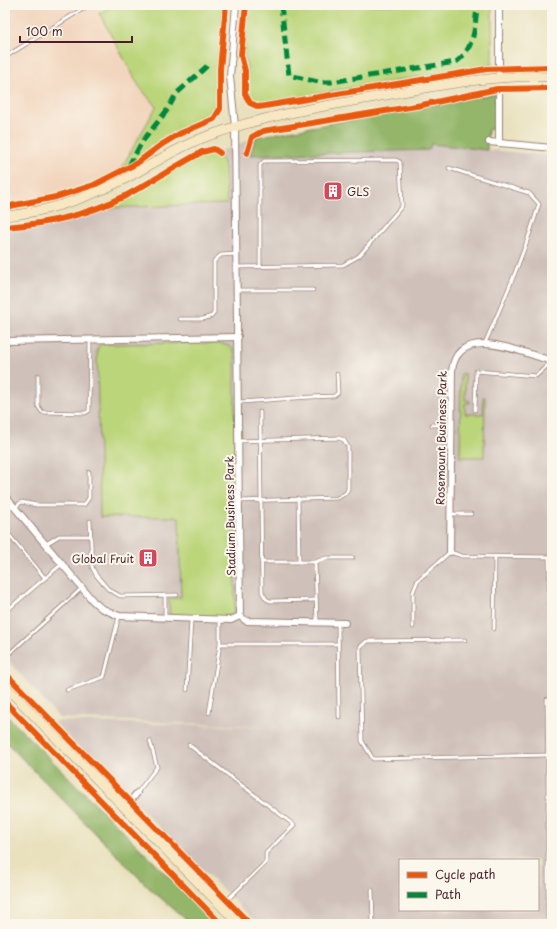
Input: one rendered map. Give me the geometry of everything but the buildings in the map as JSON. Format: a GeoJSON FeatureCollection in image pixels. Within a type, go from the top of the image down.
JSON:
{"type":"FeatureCollection","features":[{"type":"Feature","properties":{"kind":"street","name":"Stadium Business Park"},"geometry":{"type":"LineString","coordinates":[[236,5],[230,76],[235,126],[240,616]]}},
{"type":"Feature","properties":{"kind":"street"},"geometry":{"type":"LineString","coordinates":[[499,5],[499,78]]}},
{"type":"Feature","properties":{"kind":"street"},"geometry":{"type":"LineString","coordinates":[[5,216],[28,213],[64,205],[123,180],[198,140],[235,126],[362,99],[499,78],[552,78]]}},
{"type":"Feature","properties":{"kind":"street"},"geometry":{"type":"LineString","coordinates":[[499,93],[499,143]]}},
{"type":"Feature","properties":{"kind":"street"},"geometry":{"type":"LineString","coordinates":[[489,142],[552,148]]}},
{"type":"Feature","properties":{"kind":"street"},"geometry":{"type":"LineString","coordinates":[[5,341],[238,337]]}},
{"type":"Feature","properties":{"kind":"street","name":"Rosemount Business Park"},"geometry":{"type":"LineString","coordinates":[[450,552],[452,363],[456,356],[465,347],[485,343],[552,361]]}},
{"type":"Feature","properties":{"kind":"street"},"geometry":{"type":"LineString","coordinates":[[5,496],[82,588],[101,608],[119,616],[191,620],[235,620],[240,616],[246,621],[341,622]]}},
{"type":"Feature","properties":{"kind":"street"},"geometry":{"type":"LineString","coordinates":[[5,686],[239,924]]}},
{"type":"Feature","properties":{"kind":"street"},"geometry":{"type":"LineString","coordinates":[[125,808],[138,793]]}},
{"type":"Feature","properties":{"kind":"lane"},"geometry":{"type":"LineString","coordinates":[[5,57],[89,5]]}},
{"type":"Feature","properties":{"kind":"lane"},"geometry":{"type":"LineString","coordinates":[[237,267],[260,267],[343,265],[359,256],[402,206],[400,162],[396,160],[264,161],[260,165],[260,267]]}},
{"type":"Feature","properties":{"kind":"lane"},"geometry":{"type":"LineString","coordinates":[[449,168],[529,193],[539,204],[530,233],[498,315],[485,343]]}},
{"type":"Feature","properties":{"kind":"lane"},"geometry":{"type":"LineString","coordinates":[[180,319],[204,319],[212,316],[214,313],[214,261],[221,255],[237,254]]}},
{"type":"Feature","properties":{"kind":"lane"},"geometry":{"type":"LineString","coordinates":[[237,290],[313,290]]}},
{"type":"Feature","properties":{"kind":"lane"},"geometry":{"type":"LineString","coordinates":[[38,375],[38,406],[42,412],[85,413],[89,411],[90,340]]}},
{"type":"Feature","properties":{"kind":"lane"},"geometry":{"type":"LineString","coordinates":[[475,410],[476,371],[536,376],[552,361]]}},
{"type":"Feature","properties":{"kind":"lane"},"geometry":{"type":"LineString","coordinates":[[239,402],[334,396],[338,393],[337,374]]}},
{"type":"Feature","properties":{"kind":"lane"},"geometry":{"type":"LineString","coordinates":[[260,412],[262,592],[266,599],[270,601],[316,600]]}},
{"type":"Feature","properties":{"kind":"lane"},"geometry":{"type":"LineString","coordinates":[[432,425],[451,425]]}},
{"type":"Feature","properties":{"kind":"lane"},"geometry":{"type":"LineString","coordinates":[[239,441],[339,438],[347,443],[348,489],[346,493],[337,498],[298,498],[240,501]]}},
{"type":"Feature","properties":{"kind":"lane"},"geometry":{"type":"LineString","coordinates":[[15,508],[21,502],[37,505],[84,505],[89,498],[89,472]]}},
{"type":"Feature","properties":{"kind":"lane"},"geometry":{"type":"LineString","coordinates":[[298,498],[299,562]]}},
{"type":"Feature","properties":{"kind":"lane"},"geometry":{"type":"LineString","coordinates":[[451,514],[471,514]]}},
{"type":"Feature","properties":{"kind":"lane"},"geometry":{"type":"LineString","coordinates":[[90,521],[93,571],[112,593],[120,596],[177,595]]}},
{"type":"Feature","properties":{"kind":"lane"},"geometry":{"type":"LineString","coordinates":[[5,530],[45,578]]}},
{"type":"Feature","properties":{"kind":"lane"},"geometry":{"type":"LineString","coordinates":[[46,544],[59,536],[91,536]]}},
{"type":"Feature","properties":{"kind":"lane"},"geometry":{"type":"LineString","coordinates":[[414,627],[413,592],[418,580],[450,552],[462,556],[550,557],[550,620],[552,622]]}},
{"type":"Feature","properties":{"kind":"lane"},"geometry":{"type":"LineString","coordinates":[[494,629],[495,557]]}},
{"type":"Feature","properties":{"kind":"lane"},"geometry":{"type":"LineString","coordinates":[[261,562],[315,562],[326,558],[354,558]]}},
{"type":"Feature","properties":{"kind":"lane"},"geometry":{"type":"LineString","coordinates":[[315,562],[317,622]]}},
{"type":"Feature","properties":{"kind":"lane"},"geometry":{"type":"LineString","coordinates":[[5,612],[62,564]]}},
{"type":"Feature","properties":{"kind":"lane"},"geometry":{"type":"LineString","coordinates":[[11,652],[82,588]]}},
{"type":"Feature","properties":{"kind":"lane"},"geometry":{"type":"LineString","coordinates":[[165,595],[165,619]]}},
{"type":"Feature","properties":{"kind":"lane"},"geometry":{"type":"LineString","coordinates":[[66,690],[104,676],[119,616]]}},
{"type":"Feature","properties":{"kind":"lane"},"geometry":{"type":"LineString","coordinates":[[187,690],[191,620]]}},
{"type":"Feature","properties":{"kind":"lane"},"geometry":{"type":"LineString","coordinates":[[209,713],[220,644],[220,620]]}},
{"type":"Feature","properties":{"kind":"lane"},"geometry":{"type":"LineString","coordinates":[[339,716],[338,644],[341,622]]}},
{"type":"Feature","properties":{"kind":"lane"},"geometry":{"type":"LineString","coordinates":[[464,640],[367,641],[360,647],[362,741],[373,759],[548,755]]}},
{"type":"Feature","properties":{"kind":"lane"},"geometry":{"type":"LineString","coordinates":[[220,644],[338,644]]}},
{"type":"Feature","properties":{"kind":"lane"},"geometry":{"type":"LineString","coordinates":[[547,698],[548,924]]}},
{"type":"Feature","properties":{"kind":"lane"},"geometry":{"type":"LineString","coordinates":[[138,793],[158,767],[150,741]]}},
{"type":"Feature","properties":{"kind":"lane"},"geometry":{"type":"LineString","coordinates":[[190,745],[294,825],[266,853],[266,862],[221,906]]}},
{"type":"Feature","properties":{"kind":"lane"},"geometry":{"type":"LineString","coordinates":[[372,890],[372,924]]}},
{"type":"Feature","properties":{"kind":"shaded area"},"geometry":{"type":"Polygon","coordinates":[[[5,5],[95,5],[139,86],[156,107],[121,169],[81,185],[28,200],[5,203],[5,5]]]}},
{"type":"Feature","properties":{"kind":"shaded area"},"geometry":{"type":"Polygon","coordinates":[[[256,137],[250,155],[431,144],[552,156],[552,924],[258,924],[52,721],[305,728],[59,718],[5,657],[5,228],[38,225],[97,210],[133,194],[165,174],[256,137]]]}},
{"type":"Feature","properties":{"kind":"green space"},"geometry":{"type":"Polygon","coordinates":[[[114,5],[224,5],[219,63],[219,105],[216,113],[163,141],[140,159],[121,169],[156,107],[139,86],[99,13],[114,5]]]}},
{"type":"Feature","properties":{"kind":"green space"},"geometry":{"type":"Polygon","coordinates":[[[249,5],[492,5],[492,65],[256,104],[248,95],[247,67],[244,56],[249,5]]]}},
{"type":"Feature","properties":{"kind":"green space"},"geometry":{"type":"Polygon","coordinates":[[[495,94],[496,127],[488,130],[487,150],[431,144],[429,150],[250,155],[256,137],[495,94]]]}},
{"type":"Feature","properties":{"kind":"green space"},"geometry":{"type":"Polygon","coordinates":[[[211,151],[218,152],[225,167],[227,204],[103,208],[211,151]]]}},
{"type":"Feature","properties":{"kind":"green space"},"geometry":{"type":"Polygon","coordinates":[[[220,343],[231,347],[235,354],[235,611],[227,617],[170,616],[169,599],[181,597],[179,517],[100,517],[97,349],[102,344],[220,343]]]}},
{"type":"Feature","properties":{"kind":"green space"},"geometry":{"type":"Polygon","coordinates":[[[461,374],[465,374],[465,400],[470,401],[470,403],[465,403],[465,414],[483,414],[483,397],[485,397],[484,457],[460,457],[461,374]]]}},
{"type":"Feature","properties":{"kind":"green space"},"geometry":{"type":"Polygon","coordinates":[[[5,714],[216,924],[191,924],[148,887],[5,741],[5,714]]]}},
{"type":"Feature","properties":{"kind":"marked path"},"geometry":{"type":"LineString","coordinates":[[281,5],[289,75],[318,82],[331,82],[456,62],[467,50],[473,36],[477,5]]}},
{"type":"Feature","properties":{"kind":"marked path"},"geometry":{"type":"LineString","coordinates":[[128,167],[142,142],[168,109],[176,94],[207,66]]}},
{"type":"Feature","properties":{"kind":"cycle path"},"geometry":{"type":"LineString","coordinates":[[5,207],[56,197],[94,185],[137,163],[179,134],[214,119],[220,109],[220,69],[226,5]]}},
{"type":"Feature","properties":{"kind":"cycle path"},"geometry":{"type":"LineString","coordinates":[[246,5],[241,55],[245,71],[245,94],[250,103],[259,107],[487,69],[552,67]]}},
{"type":"Feature","properties":{"kind":"cycle path"},"geometry":{"type":"LineString","coordinates":[[247,153],[252,137],[263,131],[422,105],[497,89],[552,88]]}},
{"type":"Feature","properties":{"kind":"cycle path"},"geometry":{"type":"LineString","coordinates":[[5,227],[36,224],[82,213],[111,203],[125,196],[202,152],[214,149],[220,153]]}},
{"type":"Feature","properties":{"kind":"cycle path"},"geometry":{"type":"LineString","coordinates":[[5,673],[250,924]]}},
{"type":"Feature","properties":{"kind":"cycle path"},"geometry":{"type":"LineString","coordinates":[[5,702],[221,924]]}},
{"type":"Feature","properties":{"kind":"place","name":"GLS"},"geometry":{"type":"Point","coordinates":[333,191]}},
{"type":"Feature","properties":{"kind":"place","name":"Global Fruit"},"geometry":{"type":"Point","coordinates":[148,558]}}]}
